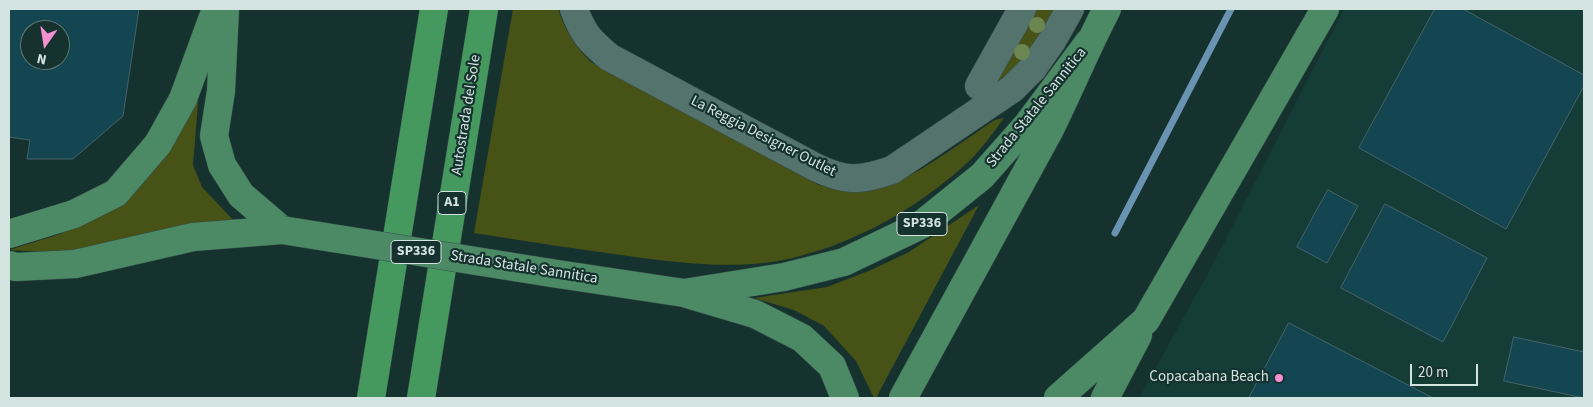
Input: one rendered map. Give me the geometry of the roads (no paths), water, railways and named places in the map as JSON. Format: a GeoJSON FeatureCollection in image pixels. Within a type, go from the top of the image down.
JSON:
{"type":"FeatureCollection","features":[{"type":"Feature","properties":{"kind":"highway"},"geometry":{"type":"LineString","coordinates":[[371,398],[434,9]]}},
{"type":"Feature","properties":{"kind":"highway","name":"Autostrada del Sole"},"geometry":{"type":"LineString","coordinates":[[420,398],[484,9]]}},
{"type":"Feature","properties":{"kind":"main road"},"geometry":{"type":"LineString","coordinates":[[9,234],[74,214],[116,192],[158,144],[183,99],[216,9]]}},
{"type":"Feature","properties":{"kind":"main road"},"geometry":{"type":"LineString","coordinates":[[225,9],[221,91],[214,136],[222,165],[242,195],[282,230]]}},
{"type":"Feature","properties":{"kind":"main road","name":"Strada Statale Sannitica"},"geometry":{"type":"LineString","coordinates":[[903,398],[1049,131],[1067,95],[1089,42],[1107,9]]}},
{"type":"Feature","properties":{"kind":"main road"},"geometry":{"type":"LineString","coordinates":[[1105,398],[1146,320],[1325,9]]}},
{"type":"Feature","properties":{"kind":"main road","name":"Strada Statale Sannitica"},"geometry":{"type":"LineString","coordinates":[[684,293],[784,277],[844,262],[920,225],[982,176],[1028,124],[1089,42]]}},
{"type":"Feature","properties":{"kind":"main road","name":"Strada Statale Sannitica"},"geometry":{"type":"LineString","coordinates":[[9,265],[16,267],[76,264],[193,237],[282,230],[684,293],[755,314],[802,338],[832,366],[845,398]]}},
{"type":"Feature","properties":{"kind":"main road"},"geometry":{"type":"LineString","coordinates":[[1058,398],[1146,320]]}},
{"type":"Feature","properties":{"kind":"lane","name":"La Reggia Designer Outlet"},"geometry":{"type":"LineString","coordinates":[[574,9],[581,28],[592,42],[609,57],[815,167],[833,176],[852,179],[870,178],[892,170],[1012,90],[1033,68],[1052,41],[1070,9]]}},
{"type":"Feature","properties":{"kind":"lane"},"geometry":{"type":"LineString","coordinates":[[979,86],[1022,9]]}},
{"type":"Feature","properties":{"kind":"waterway"},"geometry":{"type":"LineString","coordinates":[[1115,233],[1231,9]]}},
{"type":"Feature","properties":{"kind":"place","name":"Copacabana Beach"},"geometry":{"type":"Point","coordinates":[1279,378]}}]}
